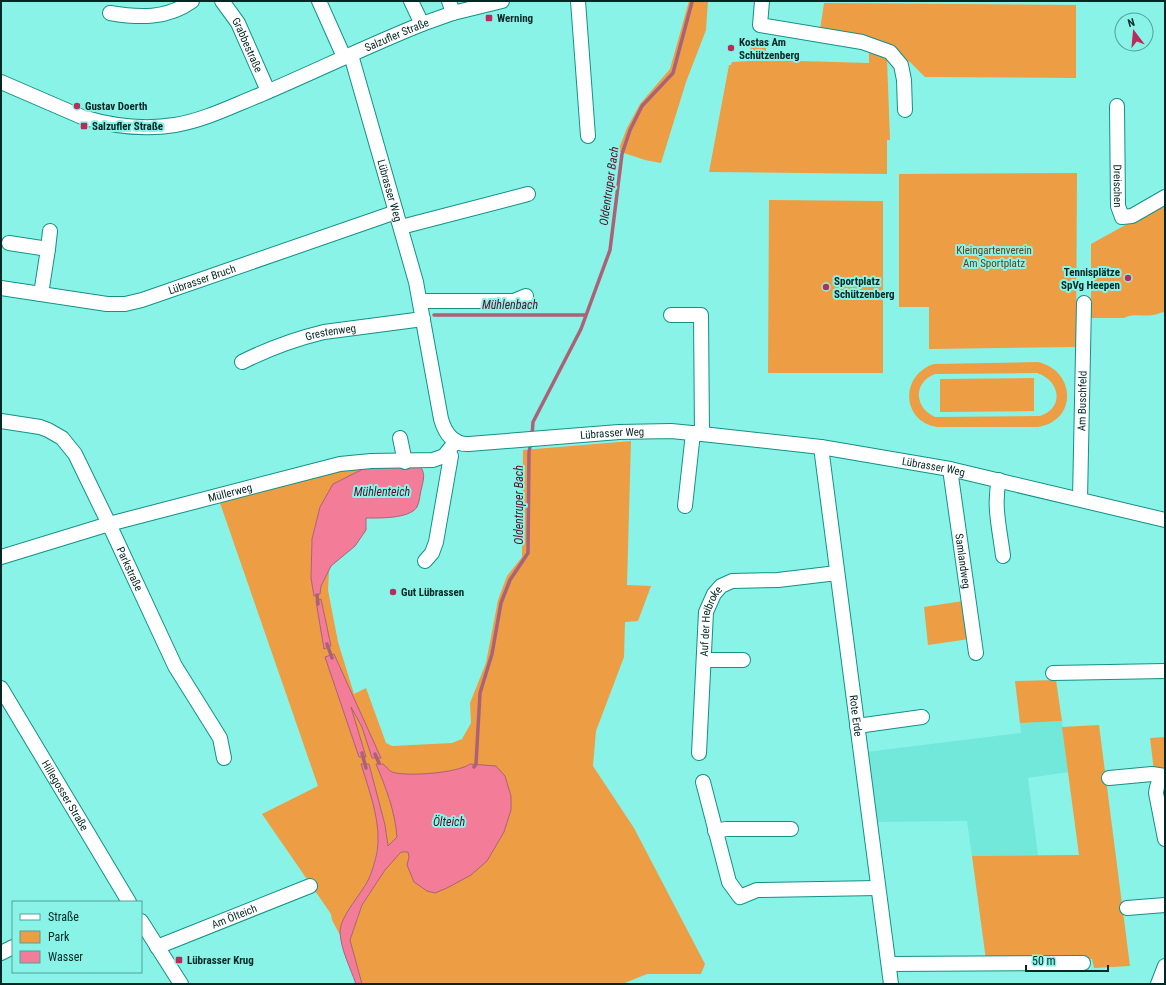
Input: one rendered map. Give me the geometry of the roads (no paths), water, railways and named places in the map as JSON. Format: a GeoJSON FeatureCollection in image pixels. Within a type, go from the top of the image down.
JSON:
{"type":"FeatureCollection","features":[{"type":"Feature","properties":{"kind":"street"},"geometry":{"type":"LineString","coordinates":[[110,13],[131,17],[156,16],[177,10],[192,1]]}},
{"type":"Feature","properties":{"kind":"street","name":"Grabbestraße"},"geometry":{"type":"LineString","coordinates":[[222,1],[238,24],[268,91]]}},
{"type":"Feature","properties":{"kind":"street","name":"Lübrasser Weg"},"geometry":{"type":"LineString","coordinates":[[319,1],[347,56],[401,227],[411,260],[420,301],[441,420],[446,434],[456,441],[468,444],[618,432],[671,431],[697,433],[821,447],[950,468],[1165,520]]}},
{"type":"Feature","properties":{"kind":"street"},"geometry":{"type":"LineString","coordinates":[[411,1],[422,24]]}},
{"type":"Feature","properties":{"kind":"street","name":"Salzufler Straße"},"geometry":{"type":"LineString","coordinates":[[1,82],[82,118],[110,124],[137,127],[163,127],[194,121],[212,115],[422,24],[451,7],[502,1]]}},
{"type":"Feature","properties":{"kind":"street"},"geometry":{"type":"LineString","coordinates":[[578,1],[588,136]]}},
{"type":"Feature","properties":{"kind":"street"},"geometry":{"type":"LineString","coordinates":[[762,1],[760,25],[862,42],[890,52],[901,65],[904,80],[905,110]]}},
{"type":"Feature","properties":{"kind":"street","name":"Dreischen"},"geometry":{"type":"LineString","coordinates":[[1117,106],[1118,206],[1122,217],[1132,216],[1165,197]]}},
{"type":"Feature","properties":{"kind":"street"},"geometry":{"type":"LineString","coordinates":[[401,227],[528,194]]}},
{"type":"Feature","properties":{"kind":"street","name":"Lübrasser Bruch"},"geometry":{"type":"LineString","coordinates":[[1,288],[108,304],[125,304],[142,300],[396,212]]}},
{"type":"Feature","properties":{"kind":"street"},"geometry":{"type":"LineString","coordinates":[[42,294],[50,231]]}},
{"type":"Feature","properties":{"kind":"street"},"geometry":{"type":"LineString","coordinates":[[9,243],[48,249]]}},
{"type":"Feature","properties":{"kind":"street"},"geometry":{"type":"LineString","coordinates":[[420,301],[514,301],[526,296]]}},
{"type":"Feature","properties":{"kind":"street","name":"Am Buschfeld"},"geometry":{"type":"LineString","coordinates":[[1080,500],[1084,303]]}},
{"type":"Feature","properties":{"kind":"street"},"geometry":{"type":"LineString","coordinates":[[671,315],[701,315],[697,433],[686,506]]}},
{"type":"Feature","properties":{"kind":"street","name":"Grestenweg"},"geometry":{"type":"LineString","coordinates":[[242,362],[262,352],[324,332],[423,319]]}},
{"type":"Feature","properties":{"kind":"street","name":"Parkstraße"},"geometry":{"type":"LineString","coordinates":[[1,421],[40,427],[62,438],[67,443],[79,462],[109,524],[174,666],[220,738],[224,758]]}},
{"type":"Feature","properties":{"kind":"street"},"geometry":{"type":"LineString","coordinates":[[400,438],[405,462]]}},
{"type":"Feature","properties":{"kind":"street","name":"Müllerweg"},"geometry":{"type":"LineString","coordinates":[[1,557],[109,524],[340,464],[371,461],[405,462],[433,460],[444,456],[456,441]]}},
{"type":"Feature","properties":{"kind":"street","name":"Rote Erde"},"geometry":{"type":"LineString","coordinates":[[821,447],[891,984]]}},
{"type":"Feature","properties":{"kind":"street"},"geometry":{"type":"LineString","coordinates":[[425,561],[432,553],[436,542],[451,456],[448,452]]}},
{"type":"Feature","properties":{"kind":"street","name":"Samlandweg"},"geometry":{"type":"LineString","coordinates":[[950,468],[976,653]]}},
{"type":"Feature","properties":{"kind":"street"},"geometry":{"type":"LineString","coordinates":[[999,480],[996,491],[998,523],[1003,556]]}},
{"type":"Feature","properties":{"kind":"street","name":"Auf der Heibroke"},"geometry":{"type":"LineString","coordinates":[[699,753],[706,612],[714,594],[721,586],[732,581],[778,580],[837,573]]}},
{"type":"Feature","properties":{"kind":"street"},"geometry":{"type":"LineString","coordinates":[[704,660],[743,660]]}},
{"type":"Feature","properties":{"kind":"street"},"geometry":{"type":"LineString","coordinates":[[1053,673],[1165,671]]}},
{"type":"Feature","properties":{"kind":"street","name":"Hillegosser Straße"},"geometry":{"type":"LineString","coordinates":[[1,688],[129,901]]}},
{"type":"Feature","properties":{"kind":"street"},"geometry":{"type":"LineString","coordinates":[[857,726],[922,717]]}},
{"type":"Feature","properties":{"kind":"street"},"geometry":{"type":"LineString","coordinates":[[1109,778],[1152,774],[1165,777]]}},
{"type":"Feature","properties":{"kind":"street"},"geometry":{"type":"LineString","coordinates":[[1165,777],[1157,786],[1156,793],[1165,839]]}},
{"type":"Feature","properties":{"kind":"street"},"geometry":{"type":"LineString","coordinates":[[703,782],[729,882],[740,897],[757,890],[878,888]]}},
{"type":"Feature","properties":{"kind":"street"},"geometry":{"type":"LineString","coordinates":[[715,831],[726,829],[791,829]]}},
{"type":"Feature","properties":{"kind":"street","name":"Am Ölteich"},"geometry":{"type":"LineString","coordinates":[[158,947],[310,886]]}},
{"type":"Feature","properties":{"kind":"street"},"geometry":{"type":"LineString","coordinates":[[1126,908],[1165,905]]}},
{"type":"Feature","properties":{"kind":"street"},"geometry":{"type":"LineString","coordinates":[[142,922],[181,984]]}},
{"type":"Feature","properties":{"kind":"street"},"geometry":{"type":"LineString","coordinates":[[1,953],[12,948]]}},
{"type":"Feature","properties":{"kind":"street"},"geometry":{"type":"LineString","coordinates":[[888,964],[1084,963]]}},
{"type":"Feature","properties":{"kind":"street"},"geometry":{"type":"LineString","coordinates":[[1158,984],[1165,966]]}},
{"type":"Feature","properties":{"kind":"water","name":"Mühlenteich"},"geometry":{"type":"Polygon","coordinates":[[[369,466],[420,466],[423,471],[424,478],[417,507],[408,514],[401,516],[366,518],[366,530],[355,546],[331,566],[321,586],[320,594],[314,596],[311,578],[312,539],[320,507],[333,484],[369,466]]]}},
{"type":"Feature","properties":{"kind":"water"},"geometry":{"type":"Polygon","coordinates":[[[321,599],[331,646],[324,649],[316,601],[321,599]]]}},
{"type":"Feature","properties":{"kind":"water"},"geometry":{"type":"Polygon","coordinates":[[[334,654],[381,758],[372,758],[362,727],[351,707],[366,757],[359,757],[325,657],[334,654]]]}},
{"type":"Feature","properties":{"kind":"water","name":"Ölteich"},"geometry":{"type":"Polygon","coordinates":[[[361,764],[369,764],[385,825],[388,846],[397,837],[396,827],[390,800],[376,764],[383,764],[392,772],[408,774],[444,772],[455,770],[470,764],[496,766],[505,776],[511,796],[511,810],[504,832],[487,861],[471,875],[435,893],[427,891],[414,882],[407,865],[409,857],[408,852],[401,852],[385,870],[362,905],[350,940],[362,984],[356,984],[344,952],[340,932],[341,925],[370,876],[376,858],[378,841],[375,812],[361,764]]]}},
{"type":"Feature","properties":{"kind":"waterway","name":"Oldentruper Bach"},"geometry":{"type":"LineString","coordinates":[[532,436],[533,422],[581,329],[610,250],[622,154],[630,130],[642,106],[673,73],[692,2]]}},
{"type":"Feature","properties":{"kind":"waterway","name":"Mühlenbach"},"geometry":{"type":"LineString","coordinates":[[434,315],[586,315]]}},
{"type":"Feature","properties":{"kind":"waterway","name":"Oldentruper Bach"},"geometry":{"type":"LineString","coordinates":[[474,767],[476,764],[480,693],[492,654],[501,603],[510,580],[528,553],[529,452],[531,442]]}},
{"type":"Feature","properties":{"kind":"waterway"},"geometry":{"type":"LineString","coordinates":[[317,595],[318,604]]}},
{"type":"Feature","properties":{"kind":"waterway"},"geometry":{"type":"LineString","coordinates":[[327,644],[332,658]]}},
{"type":"Feature","properties":{"kind":"waterway"},"geometry":{"type":"LineString","coordinates":[[362,753],[366,768]]}},
{"type":"Feature","properties":{"kind":"waterway"},"geometry":{"type":"LineString","coordinates":[[375,754],[379,763]]}},
{"type":"Feature","properties":{"kind":"place","name":"Werning"},"geometry":{"type":"Point","coordinates":[489,18]}},
{"type":"Feature","properties":{"kind":"place","name":"Kostas Am Schützenberg"},"geometry":{"type":"Point","coordinates":[731,48]}},
{"type":"Feature","properties":{"kind":"place","name":"Gustav Doerth"},"geometry":{"type":"Point","coordinates":[77,106]}},
{"type":"Feature","properties":{"kind":"place","name":"Salzufler Straße"},"geometry":{"type":"Point","coordinates":[84,126]}},
{"type":"Feature","properties":{"kind":"place","name":"Tennisplätze SpVg Heepen"},"geometry":{"type":"Point","coordinates":[1128,278]}},
{"type":"Feature","properties":{"kind":"place","name":"Sportplatz Schützenberg"},"geometry":{"type":"Point","coordinates":[826,287]}},
{"type":"Feature","properties":{"kind":"place","name":"Gut Lübrassen"},"geometry":{"type":"Point","coordinates":[393,592]}},
{"type":"Feature","properties":{"kind":"place","name":"Lübrasser Krug"},"geometry":{"type":"Point","coordinates":[179,960]}},
{"type":"Feature","properties":{"kind":"park label","name":"Kleingartenverein Am Sportplatz"},"geometry":{"type":"Point","coordinates":[994,256]}}]}
